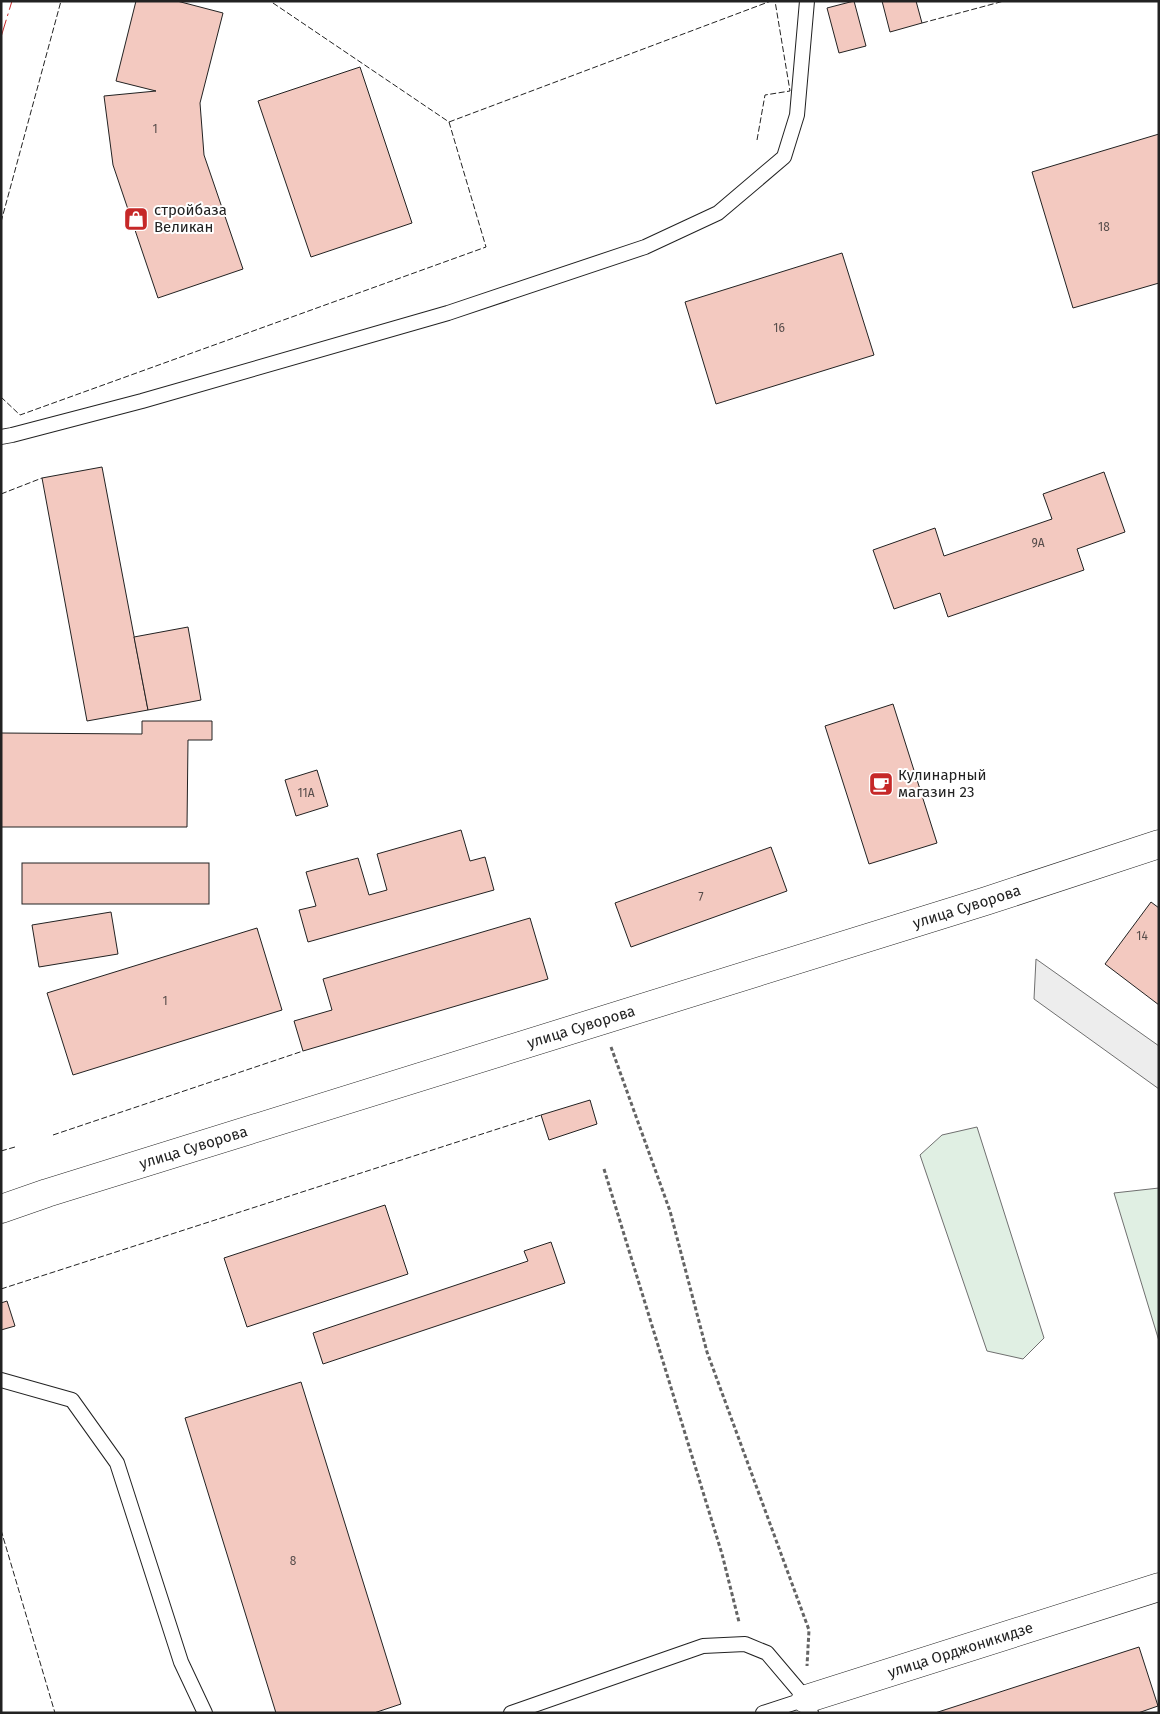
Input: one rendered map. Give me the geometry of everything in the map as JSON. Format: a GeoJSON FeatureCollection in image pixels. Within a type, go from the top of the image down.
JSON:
{"type":"FeatureCollection","features":[{"type":"Feature","properties":{"kind":"street","name":"улица Суворова"},"geometry":{"type":"LineString","coordinates":[[1,1209],[47,1193],[986,901],[1159,844]]}},
{"type":"Feature","properties":{"kind":"street","name":"улица Орджоникидзе"},"geometry":{"type":"LineString","coordinates":[[808,1706],[1159,1586]]}},
{"type":"Feature","properties":{"kind":"lane"},"geometry":{"type":"LineString","coordinates":[[1,437],[142,401],[448,312],[645,248],[718,213],[784,157],[798,115],[806,1]]}},
{"type":"Feature","properties":{"kind":"lane"},"geometry":{"type":"LineString","coordinates":[[1,1380],[72,1400],[117,1463],[181,1662],[205,1713]]}},
{"type":"Feature","properties":{"kind":"lane"},"geometry":{"type":"LineString","coordinates":[[511,1713],[703,1646],[745,1644],[767,1653],[808,1706]]}},
{"type":"Feature","properties":{"kind":"lane","name":"улица Орджоникидзе"},"geometry":{"type":"LineString","coordinates":[[764,1713],[808,1706]]}},
{"type":"Feature","properties":{"kind":"path"},"geometry":{"type":"LineString","coordinates":[[601,1020],[670,1211],[707,1352],[809,1630],[808,1706]]}},
{"type":"Feature","properties":{"kind":"path"},"geometry":{"type":"LineString","coordinates":[[604,1169],[719,1545],[745,1644]]}},
{"type":"Feature","properties":{"kind":"green space"},"geometry":{"type":"Polygon","coordinates":[[[977,1127],[1044,1338],[1023,1359],[987,1351],[920,1155],[942,1135],[977,1127]]]}},
{"type":"Feature","properties":{"kind":"green space"},"geometry":{"type":"Polygon","coordinates":[[[1159,1188],[1159,1341],[1114,1193],[1159,1188]]]}},
{"type":"Feature","properties":{"kind":"shaded area"},"geometry":{"type":"Polygon","coordinates":[[[1036,959],[1159,1046],[1159,1089],[1034,999],[1036,959]]]}},
{"type":"Feature","properties":{"kind":"building"},"geometry":{"type":"Polygon","coordinates":[[[136,1],[177,1],[223,13],[200,103],[204,155],[243,269],[158,298],[113,165],[104,96],[156,91],[116,81],[136,1]]]}},
{"type":"Feature","properties":{"kind":"building"},"geometry":{"type":"Polygon","coordinates":[[[854,1],[866,46],[839,53],[827,8],[854,1]]]}},
{"type":"Feature","properties":{"kind":"building"},"geometry":{"type":"Polygon","coordinates":[[[882,1],[916,1],[922,23],[890,32],[882,1]]]}},
{"type":"Feature","properties":{"kind":"building"},"geometry":{"type":"Polygon","coordinates":[[[360,67],[412,223],[311,257],[258,101],[360,67]]]}},
{"type":"Feature","properties":{"kind":"building"},"geometry":{"type":"Polygon","coordinates":[[[1159,134],[1159,283],[1073,308],[1032,172],[1159,134]]]}},
{"type":"Feature","properties":{"kind":"building"},"geometry":{"type":"Polygon","coordinates":[[[842,253],[874,355],[716,404],[685,302],[842,253]]]}},
{"type":"Feature","properties":{"kind":"building"},"geometry":{"type":"Polygon","coordinates":[[[102,467],[148,710],[87,721],[42,478],[102,467]]]}},
{"type":"Feature","properties":{"kind":"building"},"geometry":{"type":"Polygon","coordinates":[[[1104,472],[1125,532],[1077,549],[1084,570],[948,617],[940,593],[894,609],[873,550],[935,528],[944,556],[1052,519],[1043,494],[1104,472]]]}},
{"type":"Feature","properties":{"kind":"building"},"geometry":{"type":"Polygon","coordinates":[[[188,627],[201,700],[148,710],[134,637],[188,627]]]}},
{"type":"Feature","properties":{"kind":"building"},"geometry":{"type":"Polygon","coordinates":[[[893,704],[937,843],[869,864],[825,726],[893,704]]]}},
{"type":"Feature","properties":{"kind":"building"},"geometry":{"type":"Polygon","coordinates":[[[142,721],[212,721],[212,740],[188,740],[187,827],[1,827],[1,733],[142,734],[142,721]]]}},
{"type":"Feature","properties":{"kind":"building"},"geometry":{"type":"Polygon","coordinates":[[[317,770],[328,806],[296,816],[285,780],[317,770]]]}},
{"type":"Feature","properties":{"kind":"building"},"geometry":{"type":"Polygon","coordinates":[[[461,830],[470,861],[485,857],[494,890],[308,942],[299,910],[316,906],[306,872],[358,858],[369,895],[387,890],[377,854],[461,830]]]}},
{"type":"Feature","properties":{"kind":"building"},"geometry":{"type":"Polygon","coordinates":[[[771,847],[787,891],[631,947],[615,903],[771,847]]]}},
{"type":"Feature","properties":{"kind":"building"},"geometry":{"type":"Polygon","coordinates":[[[22,863],[209,863],[209,904],[22,904],[22,863]]]}},
{"type":"Feature","properties":{"kind":"building"},"geometry":{"type":"Polygon","coordinates":[[[1151,902],[1159,908],[1159,1005],[1105,964],[1151,902]]]}},
{"type":"Feature","properties":{"kind":"building"},"geometry":{"type":"Polygon","coordinates":[[[111,912],[118,954],[39,967],[32,925],[111,912]]]}},
{"type":"Feature","properties":{"kind":"building"},"geometry":{"type":"Polygon","coordinates":[[[530,918],[548,979],[303,1051],[294,1021],[332,1010],[323,979],[530,918]]]}},
{"type":"Feature","properties":{"kind":"building"},"geometry":{"type":"Polygon","coordinates":[[[257,928],[282,1010],[73,1075],[47,993],[257,928]]]}},
{"type":"Feature","properties":{"kind":"building"},"geometry":{"type":"Polygon","coordinates":[[[590,1100],[597,1124],[549,1140],[541,1115],[590,1100]]]}},
{"type":"Feature","properties":{"kind":"building"},"geometry":{"type":"Polygon","coordinates":[[[385,1205],[408,1274],[247,1327],[224,1258],[385,1205]]]}},
{"type":"Feature","properties":{"kind":"building"},"geometry":{"type":"Polygon","coordinates":[[[551,1242],[565,1283],[323,1364],[313,1333],[528,1261],[524,1251],[551,1242]]]}},
{"type":"Feature","properties":{"kind":"building"},"geometry":{"type":"Polygon","coordinates":[[[7,1301],[15,1326],[1,1330],[1,1303],[7,1301]]]}},
{"type":"Feature","properties":{"kind":"building"},"geometry":{"type":"Polygon","coordinates":[[[301,1382],[401,1704],[374,1713],[276,1713],[185,1418],[301,1382]]]}},
{"type":"Feature","properties":{"kind":"building"},"geometry":{"type":"Polygon","coordinates":[[[1139,1647],[1158,1706],[1138,1713],[935,1713],[1139,1647]]]}},
{"type":"Feature","properties":{"kind":"fence"},"geometry":{"type":"LineString","coordinates":[[1,222],[61,1]]}},
{"type":"Feature","properties":{"kind":"fence"},"geometry":{"type":"LineString","coordinates":[[1,397],[20,415],[486,247],[449,122],[270,1]]}},
{"type":"Feature","properties":{"kind":"fence"},"geometry":{"type":"LineString","coordinates":[[449,122],[771,1]]}},
{"type":"Feature","properties":{"kind":"fence"},"geometry":{"type":"LineString","coordinates":[[757,140],[765,95],[790,91],[775,1]]}},
{"type":"Feature","properties":{"kind":"fence"},"geometry":{"type":"LineString","coordinates":[[922,23],[1004,1]]}},
{"type":"Feature","properties":{"kind":"fence"},"geometry":{"type":"LineString","coordinates":[[1,494],[42,478]]}},
{"type":"Feature","properties":{"kind":"fence"},"geometry":{"type":"LineString","coordinates":[[53,1135],[303,1051]]}},
{"type":"Feature","properties":{"kind":"fence"},"geometry":{"type":"LineString","coordinates":[[1,1289],[541,1115]]}},
{"type":"Feature","properties":{"kind":"fence"},"geometry":{"type":"LineString","coordinates":[[1,1151],[15,1147]]}},
{"type":"Feature","properties":{"kind":"fence"},"geometry":{"type":"LineString","coordinates":[[1,1530],[55,1713]]}},
{"type":"Feature","properties":{"kind":"power"},"geometry":{"type":"LineString","coordinates":[[1,37],[12,1]]}},
{"type":"Feature","properties":{"kind":"place","name":"стройбаза Великан"},"geometry":{"type":"Point","coordinates":[136,219]}},
{"type":"Feature","properties":{"kind":"place","name":"Кулинарный магазин 23"},"geometry":{"type":"Point","coordinates":[881,784]}}]}
